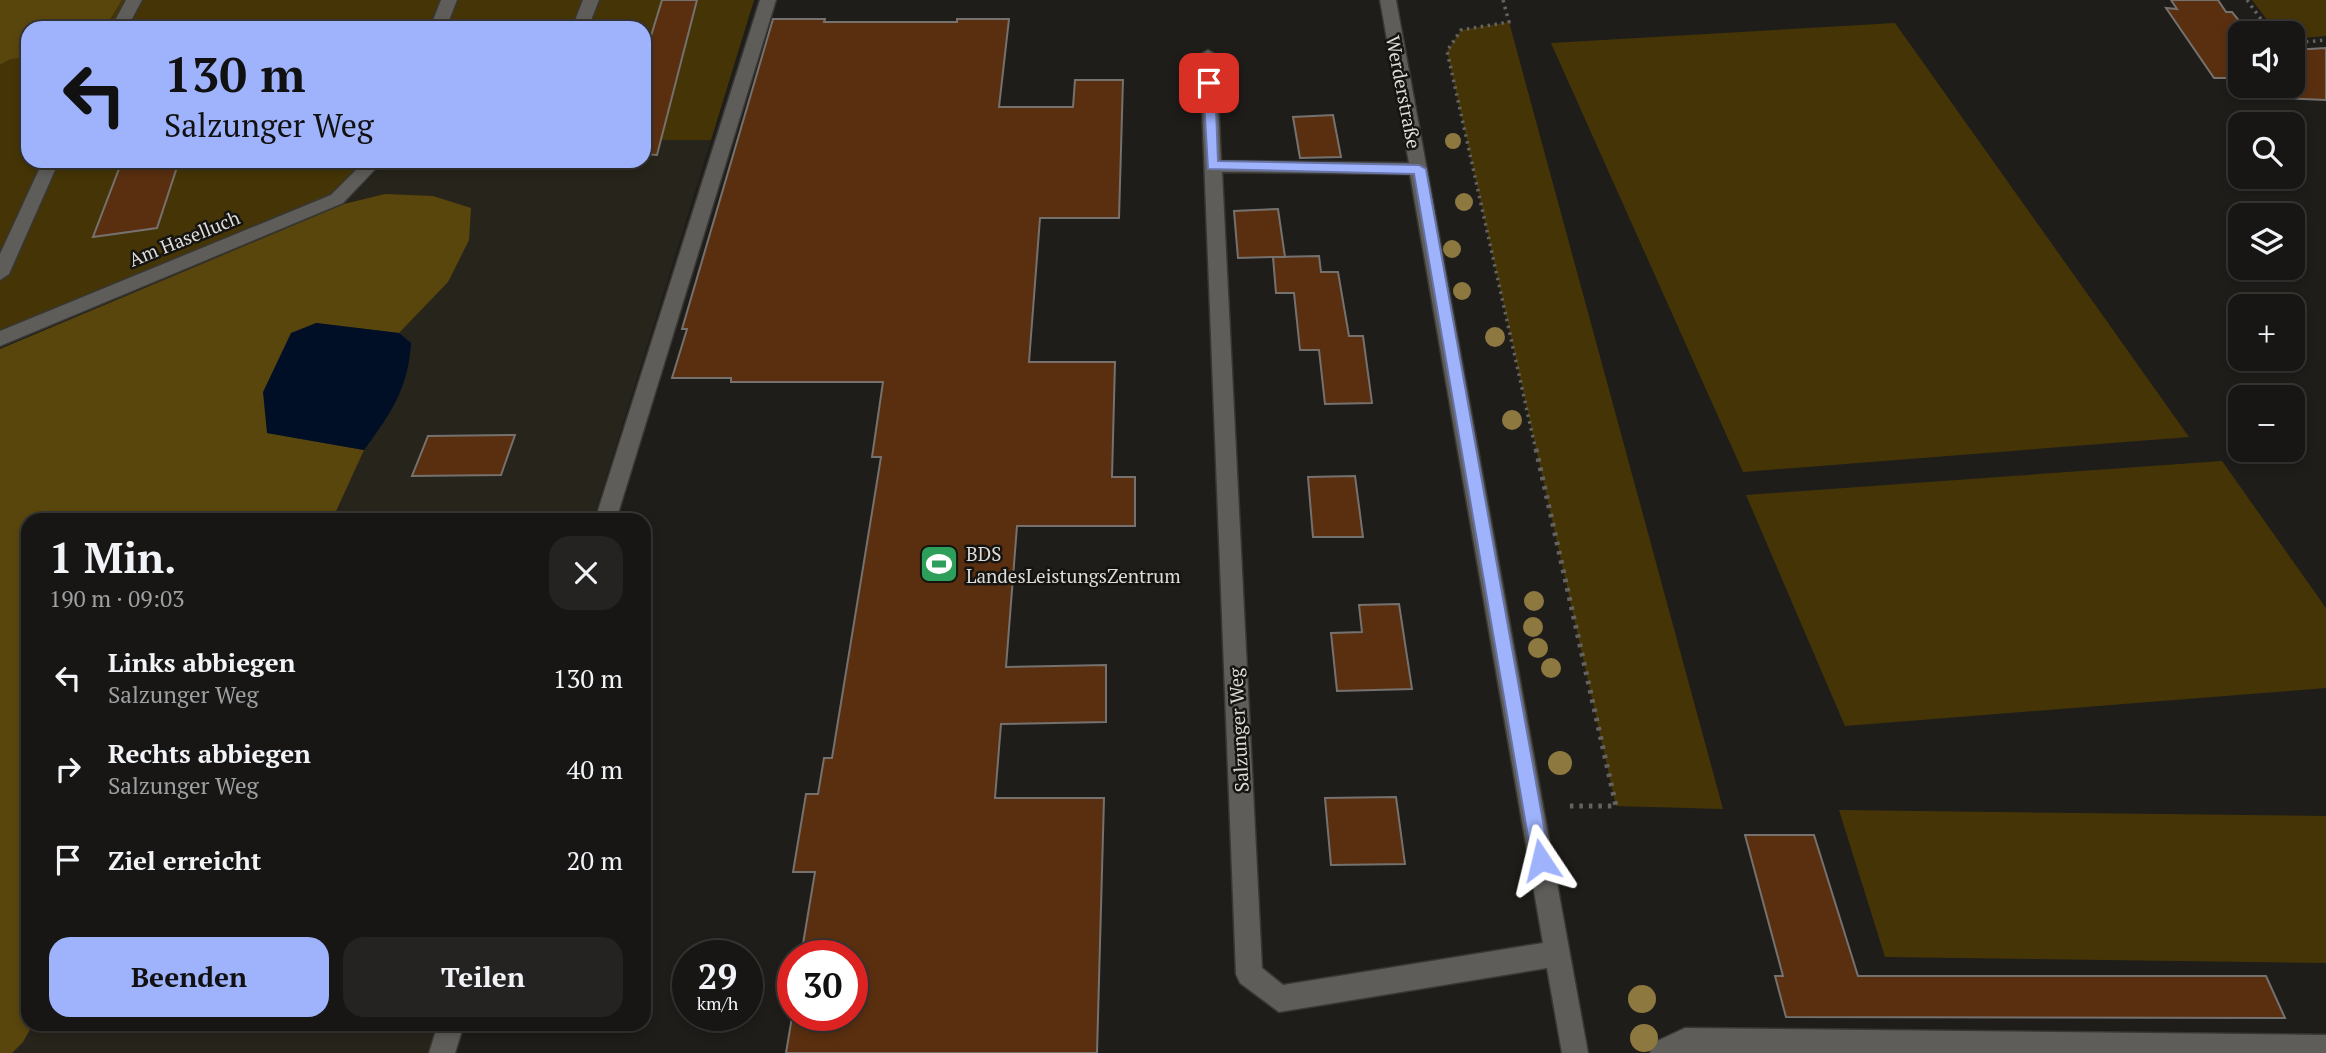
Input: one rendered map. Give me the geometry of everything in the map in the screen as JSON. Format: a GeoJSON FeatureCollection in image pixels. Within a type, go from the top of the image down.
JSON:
{"type":"FeatureCollection","features":[{"type":"Feature","properties":{"kind":"street"},"geometry":{"type":"LineString","coordinates":[[123,21],[134,0]]}},
{"type":"Feature","properties":{"kind":"street"},"geometry":{"type":"LineString","coordinates":[[441,21],[449,0]]}},
{"type":"Feature","properties":{"kind":"street"},"geometry":{"type":"LineString","coordinates":[[583,21],[591,0]]}},
{"type":"Feature","properties":{"kind":"street"},"geometry":{"type":"LineString","coordinates":[[607,513],[768,0]]}},
{"type":"Feature","properties":{"kind":"street","name":"Werderstraße"},"geometry":{"type":"LineString","coordinates":[[1388,0],[1575,1053]]}},
{"type":"Feature","properties":{"kind":"street","name":"Salzunger Weg"},"geometry":{"type":"LineString","coordinates":[[1208,55],[1249,974],[1279,999],[1558,953]]}},
{"type":"Feature","properties":{"kind":"street"},"geometry":{"type":"LineString","coordinates":[[1212,166],[1419,169]]}},
{"type":"Feature","properties":{"kind":"street"},"geometry":{"type":"LineString","coordinates":[[0,274],[48,168]]}},
{"type":"Feature","properties":{"kind":"street","name":"Am Haselluch"},"geometry":{"type":"LineString","coordinates":[[0,339],[337,199],[368,168]]}},
{"type":"Feature","properties":{"kind":"street"},"geometry":{"type":"LineString","coordinates":[[442,1053],[449,1031]]}},
{"type":"Feature","properties":{"kind":"street"},"geometry":{"type":"LineString","coordinates":[[1662,1053],[1685,1041],[2326,1048]]}},
{"type":"Feature","properties":{"kind":"path"},"geometry":{"type":"LineString","coordinates":[[1503,0],[1509,22],[1461,30],[1447,51],[1616,807],[1531,805]]}},
{"type":"Feature","properties":{"kind":"path"},"geometry":{"type":"LineString","coordinates":[[2247,0],[2262,21]]}},
{"type":"Feature","properties":{"kind":"path"},"geometry":{"type":"LineString","coordinates":[[2305,42],[2326,40]]}},
{"type":"Feature","properties":{"kind":"shaded area"},"geometry":{"type":"Polygon","coordinates":[[[0,0],[122,0],[109,21],[21,21],[21,58],[11,59],[0,65],[0,0]]]}},
{"type":"Feature","properties":{"kind":"shaded area"},"geometry":{"type":"Polygon","coordinates":[[[122,0],[754,0],[711,140],[651,140],[651,21],[109,21],[122,0]]]}},
{"type":"Feature","properties":{"kind":"shaded area"},"geometry":{"type":"Polygon","coordinates":[[[2252,0],[2326,0],[2326,36],[2305,38],[2305,21],[2268,21],[2252,0]]]}},
{"type":"Feature","properties":{"kind":"shaded area"},"geometry":{"type":"Polygon","coordinates":[[[1509,22],[1723,809],[1616,806],[1447,51],[1461,30],[1509,22]]]}},
{"type":"Feature","properties":{"kind":"shaded area"},"geometry":{"type":"Polygon","coordinates":[[[1895,23],[2189,437],[1743,472],[1551,43],[1895,23]]]}},
{"type":"Feature","properties":{"kind":"shaded area"},"geometry":{"type":"Polygon","coordinates":[[[21,58],[21,168],[368,168],[337,199],[0,339],[0,65],[11,59],[21,58]]]}},
{"type":"Feature","properties":{"kind":"shaded area"},"geometry":{"type":"Polygon","coordinates":[[[651,140],[711,140],[595,513],[21,513],[21,1031],[435,1031],[428,1053],[0,1053],[0,349],[344,204],[380,168],[651,168],[651,140]]]}},
{"type":"Feature","properties":{"kind":"shaded area"},"geometry":{"type":"Polygon","coordinates":[[[385,194],[433,196],[471,208],[469,240],[448,282],[399,333],[316,323],[267,433],[364,450],[335,513],[21,513],[21,1031],[29,1031],[12,1053],[0,1053],[0,349],[344,204],[385,194]]]}},
{"type":"Feature","properties":{"kind":"shaded area"},"geometry":{"type":"Polygon","coordinates":[[[2222,461],[2326,608],[2326,688],[1845,726],[1746,495],[2222,461]]]}},
{"type":"Feature","properties":{"kind":"shaded area"},"geometry":{"type":"Polygon","coordinates":[[[1839,810],[2326,816],[2326,963],[1885,957],[1839,810]]]}},
{"type":"Feature","properties":{"kind":"water"},"geometry":{"type":"Polygon","coordinates":[[[316,323],[399,333],[411,343],[402,387],[364,450],[267,433],[263,392],[291,333],[316,323]]]}},
{"type":"Feature","properties":{"kind":"building"},"geometry":{"type":"Polygon","coordinates":[[[662,0],[697,0],[657,155],[651,155],[651,36],[662,0]]]}},
{"type":"Feature","properties":{"kind":"building"},"geometry":{"type":"Polygon","coordinates":[[[2171,0],[2218,0],[2226,12],[2232,12],[2239,21],[2228,21],[2228,78],[2214,78],[2166,8],[2177,9],[2171,0]]]}},
{"type":"Feature","properties":{"kind":"building"},"geometry":{"type":"Polygon","coordinates":[[[773,19],[825,19],[824,22],[957,22],[957,19],[1009,19],[999,107],[1073,107],[1075,80],[1123,80],[1119,218],[1040,218],[1029,362],[1115,362],[1112,477],[1135,477],[1135,526],[1017,526],[1006,667],[1106,665],[1106,722],[1001,724],[995,798],[1104,798],[1097,1053],[786,1053],[790,1031],[868,1031],[868,940],[804,940],[815,872],[793,872],[806,794],[818,794],[824,758],[832,758],[881,457],[872,457],[883,382],[731,382],[731,378],[672,378],[687,329],[682,329],[773,19]]]}},
{"type":"Feature","properties":{"kind":"building"},"geometry":{"type":"Polygon","coordinates":[[[2326,48],[2326,100],[2280,98],[2305,98],[2305,49],[2326,48]]]}},
{"type":"Feature","properties":{"kind":"building"},"geometry":{"type":"Polygon","coordinates":[[[1333,115],[1341,157],[1300,158],[1293,117],[1333,115]]]}},
{"type":"Feature","properties":{"kind":"building"},"geometry":{"type":"Polygon","coordinates":[[[119,168],[177,168],[157,228],[93,237],[119,168]]]}},
{"type":"Feature","properties":{"kind":"building"},"geometry":{"type":"Polygon","coordinates":[[[1278,209],[1285,257],[1319,256],[1321,272],[1338,272],[1349,336],[1363,336],[1372,403],[1325,404],[1319,350],[1300,350],[1294,293],[1276,293],[1273,257],[1238,258],[1234,211],[1278,209]]]}},
{"type":"Feature","properties":{"kind":"building"},"geometry":{"type":"Polygon","coordinates":[[[515,435],[501,475],[412,476],[428,436],[515,435]]]}},
{"type":"Feature","properties":{"kind":"building"},"geometry":{"type":"Polygon","coordinates":[[[1355,476],[1363,537],[1313,537],[1308,477],[1355,476]]]}},
{"type":"Feature","properties":{"kind":"building"},"geometry":{"type":"Polygon","coordinates":[[[1399,604],[1412,689],[1337,691],[1331,633],[1362,632],[1359,605],[1399,604]]]}},
{"type":"Feature","properties":{"kind":"building"},"geometry":{"type":"Polygon","coordinates":[[[1396,797],[1405,864],[1331,865],[1325,798],[1396,797]]]}},
{"type":"Feature","properties":{"kind":"building"},"geometry":{"type":"Polygon","coordinates":[[[1745,835],[1814,835],[1858,976],[2266,976],[2285,1018],[1786,1017],[1775,976],[1783,976],[1745,835]]]}},
{"type":"Feature","properties":{"kind":"place","name":"BDS LandesLeistungsZentrum"},"geometry":{"type":"Point","coordinates":[939,564]}},
{"type":"Feature","properties":{"kind":"route"},"geometry":{"type":"LineString","coordinates":[[1209,83],[1212,166],[1419,169],[1541,860]]}}]}
